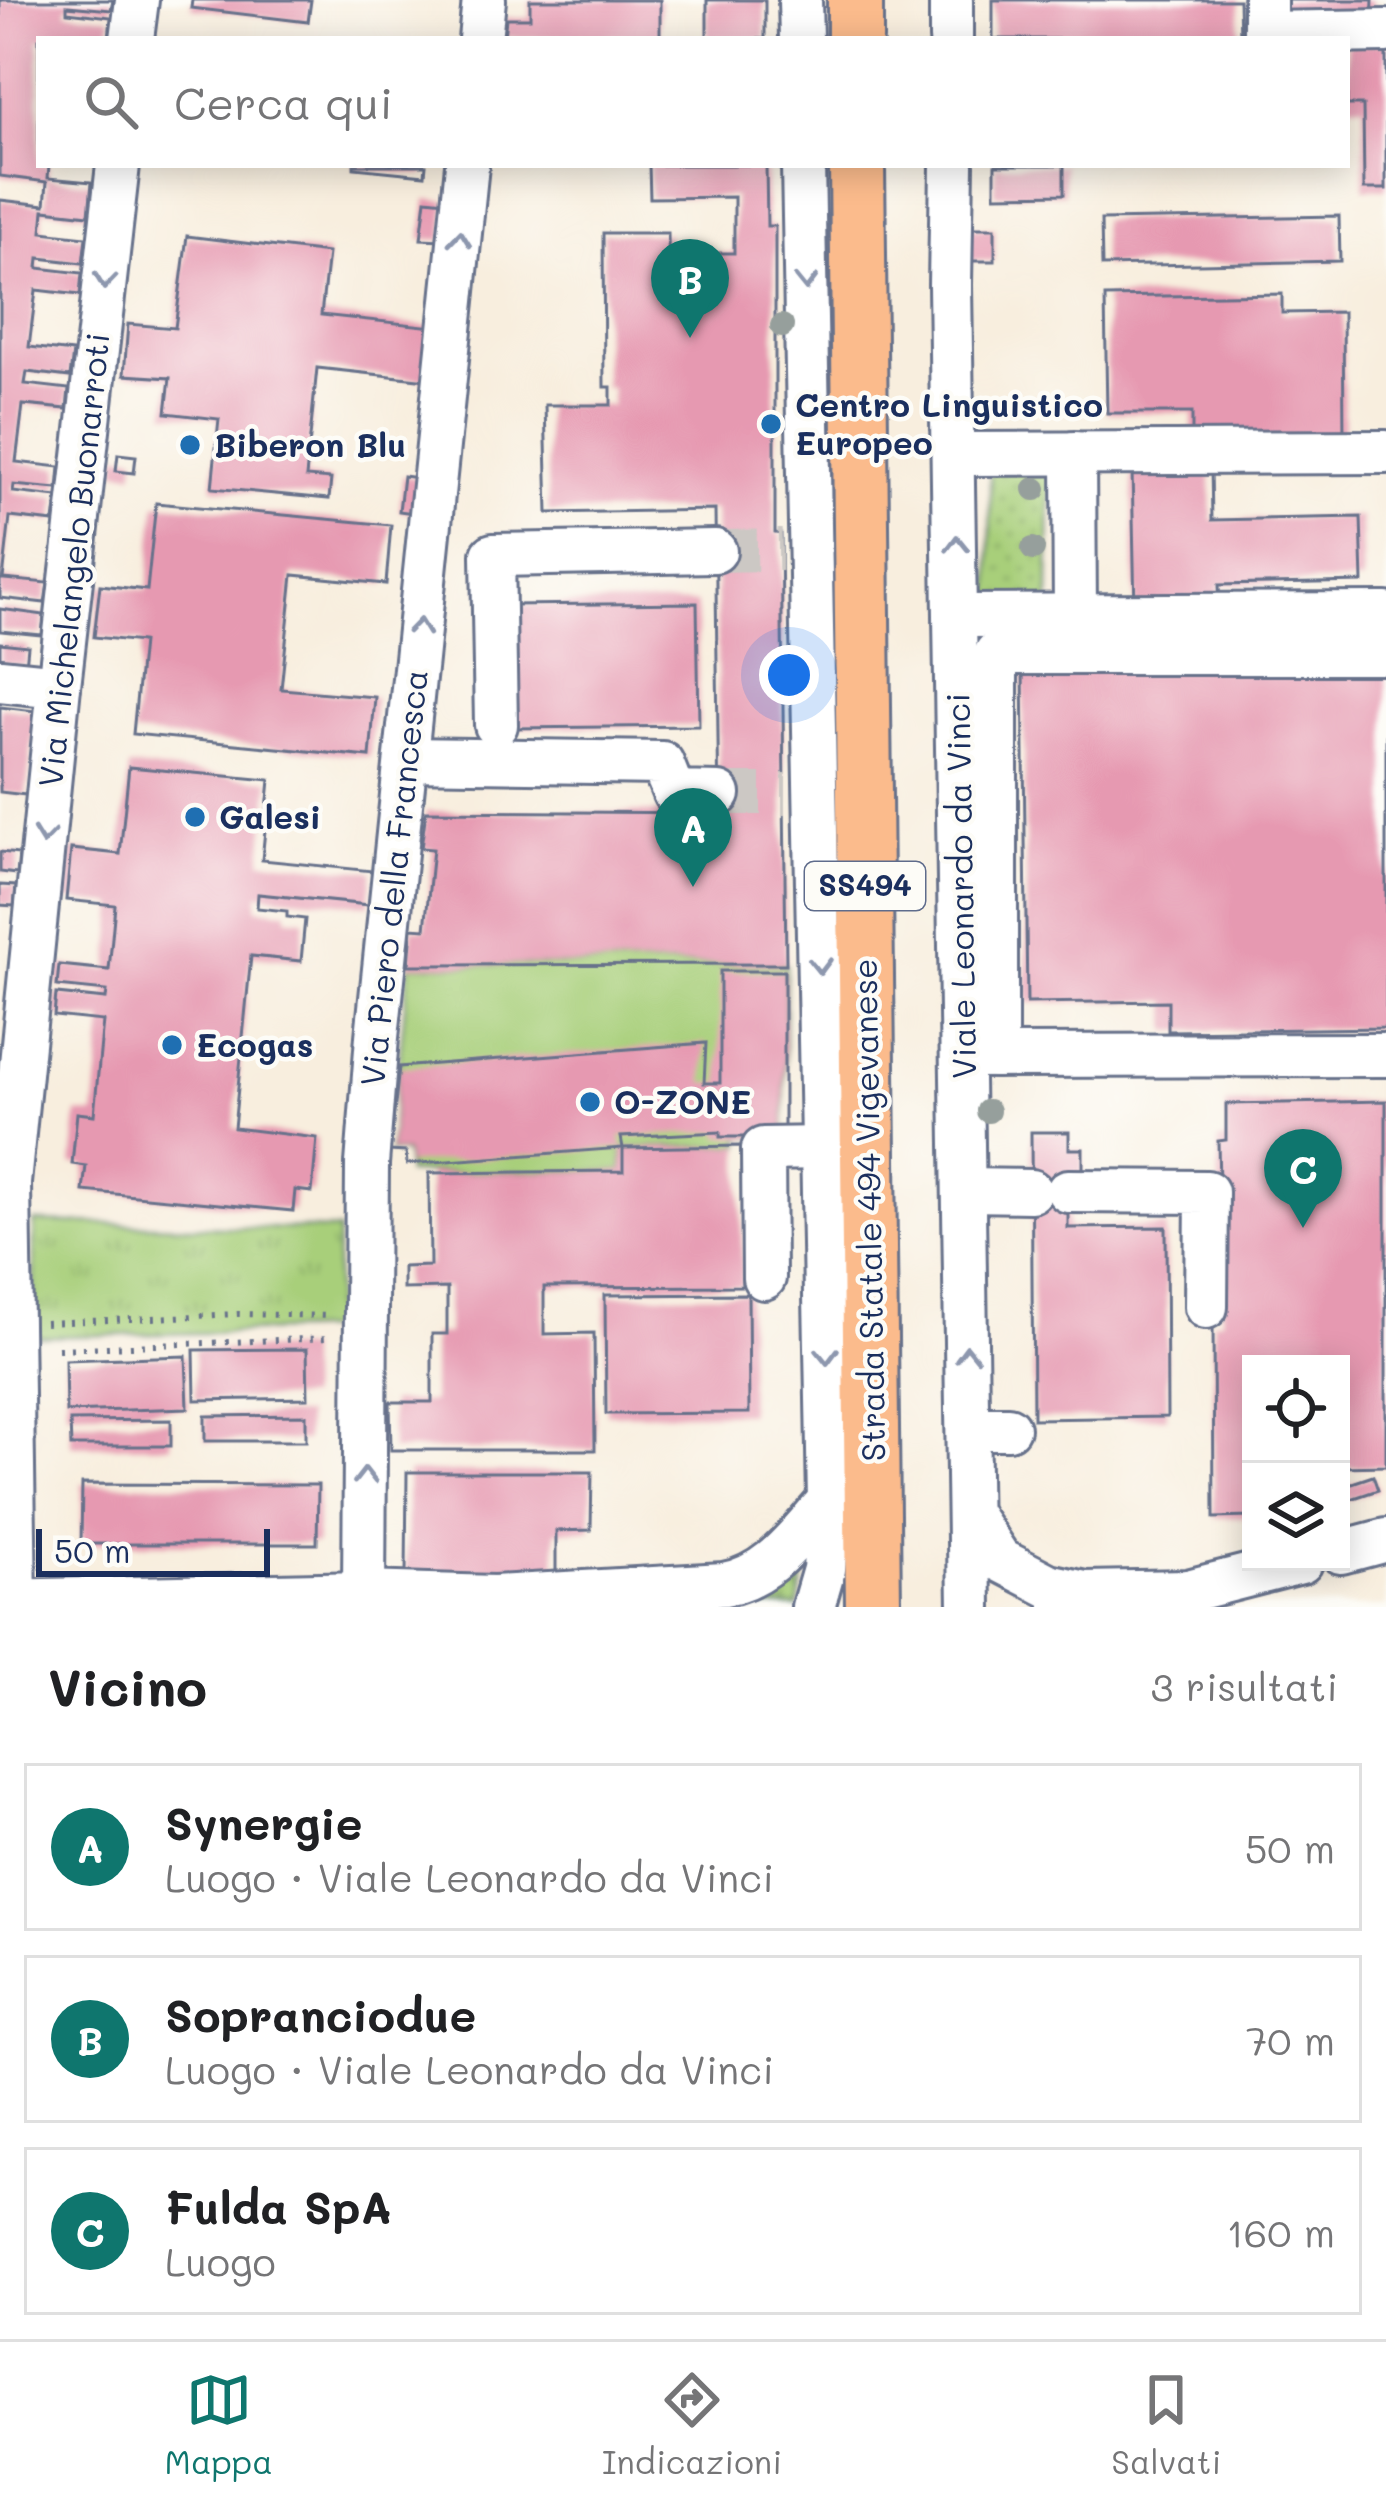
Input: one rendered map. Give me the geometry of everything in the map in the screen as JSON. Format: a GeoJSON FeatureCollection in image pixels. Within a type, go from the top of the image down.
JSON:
{"type":"FeatureCollection","features":[{"type":"Feature","properties":{"kind":"main road"},"geometry":{"type":"LineString","coordinates":[[855,0],[855,36]]}},
{"type":"Feature","properties":{"kind":"main road"},"geometry":{"type":"LineString","coordinates":[[890,0],[891,36]]}},
{"type":"Feature","properties":{"kind":"main road","name":"Strada Statale 494 Vigevanese"},"geometry":{"type":"LineString","coordinates":[[857,168],[872,1607]]}},
{"type":"Feature","properties":{"kind":"main road","name":"Strada Statale 494 Vigevanese"},"geometry":{"type":"LineString","coordinates":[[892,168],[907,1607]]}},
{"type":"Feature","properties":{"kind":"main road"},"geometry":{"type":"LineString","coordinates":[[838,1607],[847,1580],[870,1290]]}},
{"type":"Feature","properties":{"kind":"street"},"geometry":{"type":"LineString","coordinates":[[132,36],[137,0]]}},
{"type":"Feature","properties":{"kind":"street"},"geometry":{"type":"LineString","coordinates":[[480,36],[484,0]]}},
{"type":"Feature","properties":{"kind":"street"},"geometry":{"type":"LineString","coordinates":[[800,0],[801,36]]}},
{"type":"Feature","properties":{"kind":"street"},"geometry":{"type":"LineString","coordinates":[[951,0],[951,36]]}},
{"type":"Feature","properties":{"kind":"street"},"geometry":{"type":"LineString","coordinates":[[1264,0],[1265,33],[1386,31]]}},
{"type":"Feature","properties":{"kind":"street","name":"Via Michelangelo Buonarroti"},"geometry":{"type":"LineString","coordinates":[[10,1603],[9,1184],[118,168]]}},
{"type":"Feature","properties":{"kind":"street","name":"Via Piero della Francesca"},"geometry":{"type":"LineString","coordinates":[[364,1594],[349,1328],[467,168]]}},
{"type":"Feature","properties":{"kind":"street"},"geometry":{"type":"LineString","coordinates":[[803,168],[795,538],[801,794],[824,1148],[829,1501],[824,1569],[813,1607]]}},
{"type":"Feature","properties":{"kind":"street","name":"Viale Leonardo da Vinci"},"geometry":{"type":"LineString","coordinates":[[952,168],[950,285],[956,454],[971,641],[980,1056],[965,1190],[988,1428],[969,1513],[970,1607]]}},
{"type":"Feature","properties":{"kind":"street"},"geometry":{"type":"LineString","coordinates":[[956,454],[1386,452]]}},
{"type":"Feature","properties":{"kind":"street"},"geometry":{"type":"LineString","coordinates":[[1074,453],[1075,616]]}},
{"type":"Feature","properties":{"kind":"street"},"geometry":{"type":"LineString","coordinates":[[454,537],[715,540],[494,555],[496,725]]}},
{"type":"Feature","properties":{"kind":"street"},"geometry":{"type":"LineString","coordinates":[[971,641],[1075,616],[1386,614]]}},
{"type":"Feature","properties":{"kind":"street"},"geometry":{"type":"LineString","coordinates":[[971,641],[1386,652]]}},
{"type":"Feature","properties":{"kind":"street"},"geometry":{"type":"LineString","coordinates":[[0,680],[59,686]]}},
{"type":"Feature","properties":{"kind":"street"},"geometry":{"type":"LineString","coordinates":[[406,759],[662,763],[674,793],[719,794]]}},
{"type":"Feature","properties":{"kind":"street"},"geometry":{"type":"LineString","coordinates":[[980,1056],[1386,1055]]}},
{"type":"Feature","properties":{"kind":"street"},"geometry":{"type":"LineString","coordinates":[[764,1278],[763,1150],[824,1148]]}},
{"type":"Feature","properties":{"kind":"street"},"geometry":{"type":"LineString","coordinates":[[965,1190],[1208,1192],[1206,1306]]}},
{"type":"Feature","properties":{"kind":"street"},"geometry":{"type":"LineString","coordinates":[[10,1603],[288,1601],[364,1594],[504,1602],[640,1599],[748,1579],[781,1554],[829,1501]]}},
{"type":"Feature","properties":{"kind":"street"},"geometry":{"type":"LineString","coordinates":[[969,1513],[1000,1560],[1073,1600]]}},
{"type":"Feature","properties":{"kind":"street"},"geometry":{"type":"LineString","coordinates":[[1350,1550],[1386,1540]]}},
{"type":"Feature","properties":{"kind":"street"},"geometry":{"type":"LineString","coordinates":[[1032,1607],[1167,1578],[1214,1596],[1278,1571]]}},
{"type":"Feature","properties":{"kind":"path"},"geometry":{"type":"LineString","coordinates":[[12,1325],[238,1314],[349,1328]]}},
{"type":"Feature","properties":{"kind":"path"},"geometry":{"type":"LineString","coordinates":[[58,1349],[349,1328]]}},
{"type":"Feature","properties":{"kind":"green space"},"geometry":{"type":"Polygon","coordinates":[[[990,462],[1050,462],[1049,606],[991,606],[990,462]]]}},
{"type":"Feature","properties":{"kind":"green space","name":"O-ZONE"},"geometry":{"type":"Polygon","coordinates":[[[786,964],[784,1137],[741,1137],[741,1146],[623,1148],[623,1171],[407,1173],[406,1153],[390,1151],[409,965],[786,964]]]}},
{"type":"Feature","properties":{"kind":"green space"},"geometry":{"type":"Polygon","coordinates":[[[34,1222],[338,1230],[333,1330],[34,1337],[34,1222]]]}},
{"type":"Feature","properties":{"kind":"green space"},"geometry":{"type":"Polygon","coordinates":[[[810,1546],[798,1607],[683,1607],[810,1546]]]}},
{"type":"Feature","properties":{"kind":"building"},"geometry":{"type":"Polygon","coordinates":[[[0,0],[113,0],[111,10],[67,6],[67,12],[111,17],[109,36],[36,36],[36,168],[49,168],[48,178],[92,182],[89,215],[44,210],[42,232],[86,237],[83,263],[39,258],[38,268],[82,273],[80,295],[36,290],[29,347],[73,352],[70,377],[27,372],[25,384],[69,389],[67,409],[23,405],[16,462],[60,467],[58,489],[14,485],[13,492],[57,497],[54,522],[10,517],[3,579],[48,583],[45,603],[0,598],[0,200],[45,205],[47,182],[0,176],[0,0]]]}},
{"type":"Feature","properties":{"kind":"building"},"geometry":{"type":"Polygon","coordinates":[[[192,0],[311,0],[308,22],[191,8],[192,0]]]}},
{"type":"Feature","properties":{"kind":"building"},"geometry":{"type":"Polygon","coordinates":[[[530,0],[660,0],[660,36],[504,36],[506,18],[530,18],[530,0]]]}},
{"type":"Feature","properties":{"kind":"building"},"geometry":{"type":"Polygon","coordinates":[[[707,0],[765,0],[765,36],[707,36],[707,0]]]}},
{"type":"Feature","properties":{"kind":"building"},"geometry":{"type":"Polygon","coordinates":[[[993,0],[1239,0],[1240,36],[993,36],[993,0]]]}},
{"type":"Feature","properties":{"kind":"building"},"geometry":{"type":"Polygon","coordinates":[[[1278,0],[1373,0],[1372,24],[1277,22],[1278,0]]]}},
{"type":"Feature","properties":{"kind":"building"},"geometry":{"type":"Polygon","coordinates":[[[1386,43],[1386,189],[1364,189],[1363,105],[1350,105],[1350,44],[1386,43]]]}},
{"type":"Feature","properties":{"kind":"building"},"geometry":{"type":"Polygon","coordinates":[[[354,168],[426,168],[425,175],[354,168]]]}},
{"type":"Feature","properties":{"kind":"building"},"geometry":{"type":"Polygon","coordinates":[[[649,168],[766,168],[767,226],[775,226],[775,533],[781,534],[786,964],[409,965],[412,928],[425,929],[433,849],[421,848],[426,811],[719,813],[715,510],[548,513],[545,405],[611,405],[611,387],[604,387],[603,233],[668,233],[669,290],[706,290],[706,253],[734,253],[734,197],[650,198],[649,168]]]}},
{"type":"Feature","properties":{"kind":"building"},"geometry":{"type":"Polygon","coordinates":[[[995,168],[1064,168],[1064,194],[995,195],[995,168]]]}},
{"type":"Feature","properties":{"kind":"building"},"geometry":{"type":"Polygon","coordinates":[[[426,199],[446,201],[443,240],[421,239],[426,199]]]}},
{"type":"Feature","properties":{"kind":"building"},"geometry":{"type":"Polygon","coordinates":[[[1339,216],[1340,261],[1102,266],[1101,220],[1339,216]]]}},
{"type":"Feature","properties":{"kind":"building"},"geometry":{"type":"Polygon","coordinates":[[[967,228],[995,228],[995,261],[968,261],[967,228]]]}},
{"type":"Feature","properties":{"kind":"building"},"geometry":{"type":"Polygon","coordinates":[[[187,236],[328,253],[321,315],[434,327],[428,380],[317,368],[306,477],[331,479],[329,499],[212,488],[219,419],[166,413],[170,378],[124,375],[128,324],[175,328],[187,236]]]}},
{"type":"Feature","properties":{"kind":"building"},"geometry":{"type":"Polygon","coordinates":[[[1282,294],[1282,313],[1343,312],[1344,439],[1192,439],[1192,413],[1107,413],[1105,297],[1282,294]]]}},
{"type":"Feature","properties":{"kind":"building"},"geometry":{"type":"Polygon","coordinates":[[[118,454],[136,456],[134,473],[116,471],[118,454]]]}},
{"type":"Feature","properties":{"kind":"building"},"geometry":{"type":"Polygon","coordinates":[[[1211,467],[1212,520],[1361,517],[1363,582],[1219,585],[1220,608],[1135,610],[1132,469],[1211,467]]]}},
{"type":"Feature","properties":{"kind":"building"},"geometry":{"type":"Polygon","coordinates":[[[403,476],[418,478],[414,513],[399,511],[403,476]]]}},
{"type":"Feature","properties":{"kind":"building"},"geometry":{"type":"Polygon","coordinates":[[[156,503],[391,525],[386,584],[293,575],[281,689],[375,697],[370,757],[133,734],[142,642],[94,637],[100,585],[147,590],[156,503]]]}},
{"type":"Feature","properties":{"kind":"building"},"geometry":{"type":"Polygon","coordinates":[[[697,603],[699,726],[511,728],[509,605],[697,603]]]}},
{"type":"Feature","properties":{"kind":"building"},"geometry":{"type":"Polygon","coordinates":[[[0,609],[44,615],[42,635],[0,631],[0,609]]]}},
{"type":"Feature","properties":{"kind":"building"},"geometry":{"type":"Polygon","coordinates":[[[0,643],[28,646],[26,666],[0,663],[0,643]]]}},
{"type":"Feature","properties":{"kind":"building"},"geometry":{"type":"Polygon","coordinates":[[[1386,662],[1386,1028],[1168,1031],[1168,1001],[1027,1003],[1023,667],[1386,662]]]}},
{"type":"Feature","properties":{"kind":"building"},"geometry":{"type":"Polygon","coordinates":[[[0,707],[36,711],[26,795],[0,792],[0,707]]]}},
{"type":"Feature","properties":{"kind":"building"},"geometry":{"type":"Polygon","coordinates":[[[129,767],[270,780],[262,860],[373,871],[369,905],[258,894],[257,908],[287,911],[287,917],[305,919],[301,961],[251,956],[234,1128],[317,1138],[312,1192],[295,1190],[293,1211],[83,1191],[86,1166],[72,1164],[77,1113],[94,1115],[103,1021],[54,1016],[56,994],[106,999],[107,991],[57,986],[59,965],[109,970],[115,905],[66,900],[71,849],[120,854],[129,767]]]}},
{"type":"Feature","properties":{"kind":"building"},"geometry":{"type":"Polygon","coordinates":[[[0,852],[19,854],[17,874],[0,872],[0,852]]]}},
{"type":"Feature","properties":{"kind":"building"},"geometry":{"type":"Polygon","coordinates":[[[0,885],[16,886],[14,906],[0,905],[0,885]]]}},
{"type":"Feature","properties":{"kind":"building"},"geometry":{"type":"Polygon","coordinates":[[[720,971],[784,971],[784,1137],[720,1137],[720,1132],[621,1137],[623,1148],[407,1164],[406,1152],[390,1151],[399,1067],[706,1043],[704,1083],[720,1083],[720,971]]]}},
{"type":"Feature","properties":{"kind":"building"},"geometry":{"type":"Polygon","coordinates":[[[1386,1101],[1386,1466],[1350,1467],[1350,1355],[1242,1355],[1242,1517],[1214,1518],[1213,1320],[1222,1320],[1218,1141],[1226,1140],[1226,1104],[1386,1101]]]}},
{"type":"Feature","properties":{"kind":"building"},"geometry":{"type":"Polygon","coordinates":[[[1031,1132],[1069,1132],[1069,1149],[1083,1149],[1083,1183],[1068,1183],[1068,1228],[1166,1227],[1167,1417],[1033,1419],[1031,1132]]]}},
{"type":"Feature","properties":{"kind":"building"},"geometry":{"type":"Polygon","coordinates":[[[741,1146],[742,1286],[544,1287],[544,1334],[594,1333],[595,1450],[391,1450],[390,1402],[432,1402],[432,1334],[447,1334],[447,1288],[403,1289],[403,1267],[430,1266],[429,1173],[623,1171],[623,1148],[741,1146]]]}},
{"type":"Feature","properties":{"kind":"building"},"geometry":{"type":"Polygon","coordinates":[[[748,1294],[749,1413],[606,1414],[605,1295],[748,1294]]]}},
{"type":"Feature","properties":{"kind":"building"},"geometry":{"type":"Polygon","coordinates":[[[307,1349],[308,1398],[195,1400],[194,1350],[307,1349]]]}},
{"type":"Feature","properties":{"kind":"building"},"geometry":{"type":"Polygon","coordinates":[[[186,1356],[188,1408],[66,1412],[65,1360],[186,1356]]]}},
{"type":"Feature","properties":{"kind":"building"},"geometry":{"type":"Polygon","coordinates":[[[306,1415],[306,1441],[205,1441],[205,1416],[306,1415]]]}},
{"type":"Feature","properties":{"kind":"building"},"geometry":{"type":"Polygon","coordinates":[[[171,1420],[171,1446],[71,1446],[70,1421],[171,1420]]]}},
{"type":"Feature","properties":{"kind":"building"},"geometry":{"type":"Polygon","coordinates":[[[407,1472],[592,1472],[591,1530],[556,1531],[556,1576],[406,1576],[407,1472]]]}},
{"type":"Feature","properties":{"kind":"building"},"geometry":{"type":"Polygon","coordinates":[[[1373,1476],[1378,1490],[1350,1499],[1350,1484],[1373,1476]]]}},
{"type":"Feature","properties":{"kind":"building"},"geometry":{"type":"Polygon","coordinates":[[[82,1484],[318,1485],[317,1544],[81,1544],[82,1484]]]}},
{"type":"Feature","properties":{"kind":"tunnel"},"geometry":{"type":"LineString","coordinates":[[715,551],[782,550]]}},
{"type":"Feature","properties":{"kind":"tunnel"},"geometry":{"type":"LineString","coordinates":[[719,794],[786,794]]}},
{"type":"Feature","properties":{"kind":"place","name":"Sopranciodue"},"geometry":{"type":"Point","coordinates":[690,338]}},
{"type":"Feature","properties":{"kind":"place","name":"Centro Linguistico Europeo"},"geometry":{"type":"Point","coordinates":[771,424]}},
{"type":"Feature","properties":{"kind":"place","name":"Biberon Blu"},"geometry":{"type":"Point","coordinates":[190,445]}},
{"type":"Feature","properties":{"kind":"place","name":"Galesi"},"geometry":{"type":"Point","coordinates":[195,817]}},
{"type":"Feature","properties":{"kind":"place","name":"Synergie"},"geometry":{"type":"Point","coordinates":[693,887]}},
{"type":"Feature","properties":{"kind":"place","name":"Ecogas"},"geometry":{"type":"Point","coordinates":[172,1045]}},
{"type":"Feature","properties":{"kind":"place","name":"O-ZONE"},"geometry":{"type":"Point","coordinates":[590,1102]}},
{"type":"Feature","properties":{"kind":"place","name":"Fulda SpA"},"geometry":{"type":"Point","coordinates":[1303,1228]}}]}
